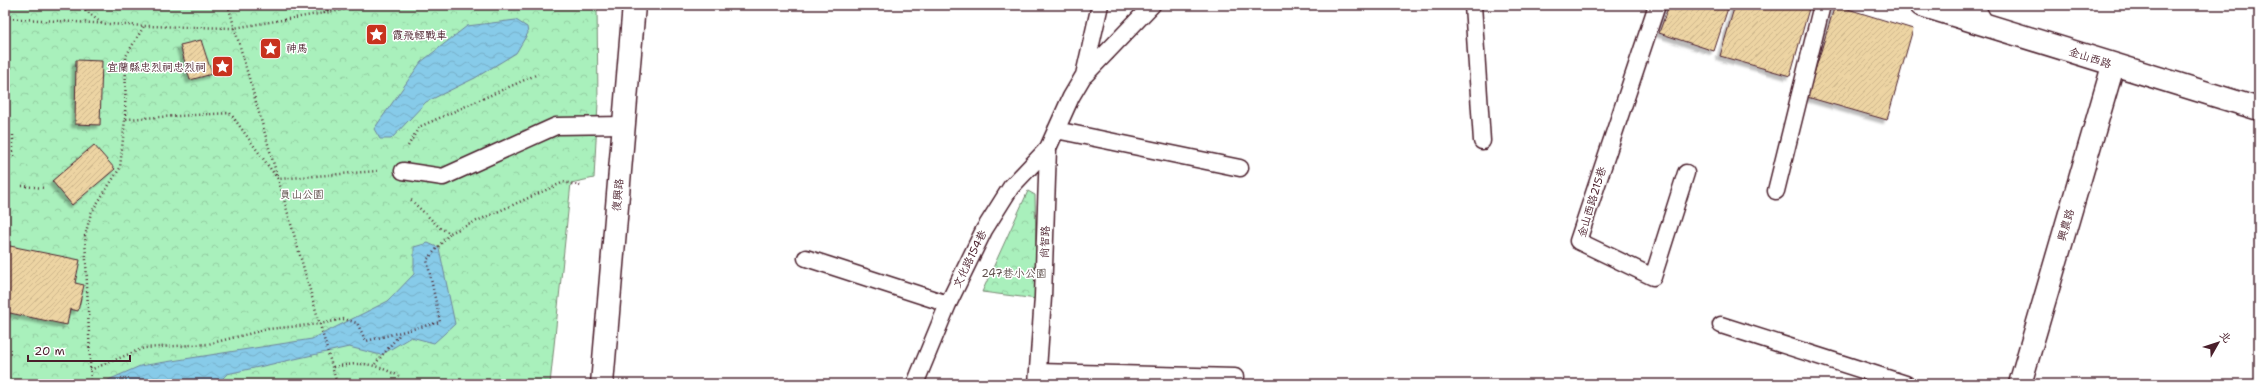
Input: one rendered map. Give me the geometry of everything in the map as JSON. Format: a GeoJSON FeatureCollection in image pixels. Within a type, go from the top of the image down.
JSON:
{"type":"FeatureCollection","features":[{"type":"Feature","properties":{"kind":"street","name":"復興路"},"geometry":{"type":"LineString","coordinates":[[602,384],[634,5]]}},
{"type":"Feature","properties":{"kind":"street","name":"金山西路"},"geometry":{"type":"LineString","coordinates":[[1921,5],[1980,14],[2113,66],[2259,109]]}},
{"type":"Feature","properties":{"kind":"street","name":"興農路"},"geometry":{"type":"LineString","coordinates":[[2020,384],[2113,66]]}},
{"type":"Feature","properties":{"kind":"lane"},"geometry":{"type":"LineString","coordinates":[[1084,75],[1100,5]]}},
{"type":"Feature","properties":{"kind":"lane"},"geometry":{"type":"LineString","coordinates":[[1048,148],[1071,97],[1084,75],[1152,5]]}},
{"type":"Feature","properties":{"kind":"lane"},"geometry":{"type":"LineString","coordinates":[[1473,5],[1482,141]]}},
{"type":"Feature","properties":{"kind":"lane","name":"金山西路215巷"},"geometry":{"type":"LineString","coordinates":[[1657,5],[1578,241],[1653,277],[1686,173]]}},
{"type":"Feature","properties":{"kind":"lane"},"geometry":{"type":"LineString","coordinates":[[1776,191],[1822,5]]}},
{"type":"Feature","properties":{"kind":"lane"},"geometry":{"type":"LineString","coordinates":[[403,171],[443,177],[556,126],[624,125]]}},
{"type":"Feature","properties":{"kind":"lane"},"geometry":{"type":"LineString","coordinates":[[1056,130],[1240,168]]}},
{"type":"Feature","properties":{"kind":"lane","name":"文化路154巷"},"geometry":{"type":"LineString","coordinates":[[914,384],[948,304],[988,224],[1011,187],[1048,148]]}},
{"type":"Feature","properties":{"kind":"lane","name":"尚智路"},"geometry":{"type":"LineString","coordinates":[[1037,378],[1048,148]]}},
{"type":"Feature","properties":{"kind":"lane"},"geometry":{"type":"LineString","coordinates":[[806,258],[948,304]]}},
{"type":"Feature","properties":{"kind":"lane"},"geometry":{"type":"LineString","coordinates":[[1721,325],[1906,384]]}},
{"type":"Feature","properties":{"kind":"lane"},"geometry":{"type":"LineString","coordinates":[[1037,378],[1235,377]]}},
{"type":"Feature","properties":{"kind":"path"},"geometry":{"type":"LineString","coordinates":[[79,5],[102,24]]}},
{"type":"Feature","properties":{"kind":"path"},"geometry":{"type":"LineString","coordinates":[[228,5],[337,384]]}},
{"type":"Feature","properties":{"kind":"path"},"geometry":{"type":"LineString","coordinates":[[323,13],[333,5]]}},
{"type":"Feature","properties":{"kind":"path"},"geometry":{"type":"LineString","coordinates":[[5,18],[144,26],[234,28],[372,5]]}},
{"type":"Feature","properties":{"kind":"path"},"geometry":{"type":"LineString","coordinates":[[91,384],[85,236],[91,213],[120,168],[125,119],[126,56],[144,26]]}},
{"type":"Feature","properties":{"kind":"path"},"geometry":{"type":"LineString","coordinates":[[125,119],[230,113],[278,180]]}},
{"type":"Feature","properties":{"kind":"path"},"geometry":{"type":"LineString","coordinates":[[13,132],[13,156]]}},
{"type":"Feature","properties":{"kind":"path"},"geometry":{"type":"LineString","coordinates":[[278,180],[394,170],[403,171]]}},
{"type":"Feature","properties":{"kind":"path"},"geometry":{"type":"LineString","coordinates":[[22,186],[45,188]]}},
{"type":"Feature","properties":{"kind":"path"},"geometry":{"type":"LineString","coordinates":[[90,370],[144,348],[208,344],[268,329],[320,324],[344,319],[357,323],[366,341],[440,322],[427,260],[450,233]]}},
{"type":"Feature","properties":{"kind":"path"},"geometry":{"type":"LineString","coordinates":[[375,364],[400,333]]}},
{"type":"Feature","properties":{"kind":"path"},"geometry":{"type":"LineString","coordinates":[[333,367],[354,364],[375,364],[398,376]]}},
{"type":"Feature","properties":{"kind":"green space","name":"員山公園"},"geometry":{"type":"Polygon","coordinates":[[[5,5],[597,5],[598,103],[594,178],[571,183],[550,384],[5,384],[5,5]]]}},
{"type":"Feature","properties":{"kind":"green space","name":"247巷小公園"},"geometry":{"type":"Polygon","coordinates":[[[1028,191],[1035,195],[1037,299],[982,292],[1028,191]]]}},
{"type":"Feature","properties":{"kind":"water"},"geometry":{"type":"Polygon","coordinates":[[[516,20],[527,27],[528,33],[516,53],[475,78],[426,102],[391,139],[380,139],[374,129],[421,62],[467,26],[516,20]]]}},
{"type":"Feature","properties":{"kind":"water"},"geometry":{"type":"Polygon","coordinates":[[[428,243],[439,248],[455,324],[434,343],[411,337],[381,355],[349,347],[227,374],[217,384],[64,384],[106,381],[140,366],[312,339],[388,301],[414,274],[414,247],[428,243]]]}},
{"type":"Feature","properties":{"kind":"building"},"geometry":{"type":"Polygon","coordinates":[[[1669,5],[1729,5],[1714,51],[1659,33],[1669,5]]]}},
{"type":"Feature","properties":{"kind":"building"},"geometry":{"type":"Polygon","coordinates":[[[1735,5],[1810,5],[1790,76],[1720,56],[1735,5]]]}},
{"type":"Feature","properties":{"kind":"building"},"geometry":{"type":"Polygon","coordinates":[[[1835,5],[1913,29],[1887,120],[1807,97],[1835,5]]]}},
{"type":"Feature","properties":{"kind":"building"},"geometry":{"type":"Polygon","coordinates":[[[201,40],[212,74],[190,80],[180,45],[201,40]]]}},
{"type":"Feature","properties":{"kind":"building"},"geometry":{"type":"Polygon","coordinates":[[[76,60],[102,61],[100,125],[75,124],[76,60]]]}},
{"type":"Feature","properties":{"kind":"building"},"geometry":{"type":"Polygon","coordinates":[[[94,145],[115,169],[72,205],[52,181],[94,145]]]}},
{"type":"Feature","properties":{"kind":"building"},"geometry":{"type":"Polygon","coordinates":[[[5,245],[80,260],[75,283],[84,285],[78,311],[70,309],[67,325],[5,312],[5,245]]]}},
{"type":"Feature","properties":{"kind":"place","name":"霞飛輕戰車"},"geometry":{"type":"Point","coordinates":[377,35]}},
{"type":"Feature","properties":{"kind":"place","name":"神馬"},"geometry":{"type":"Point","coordinates":[271,48]}},
{"type":"Feature","properties":{"kind":"place","name":"宜蘭縣忠烈祠忠烈祠"},"geometry":{"type":"Point","coordinates":[222,67]}}]}
